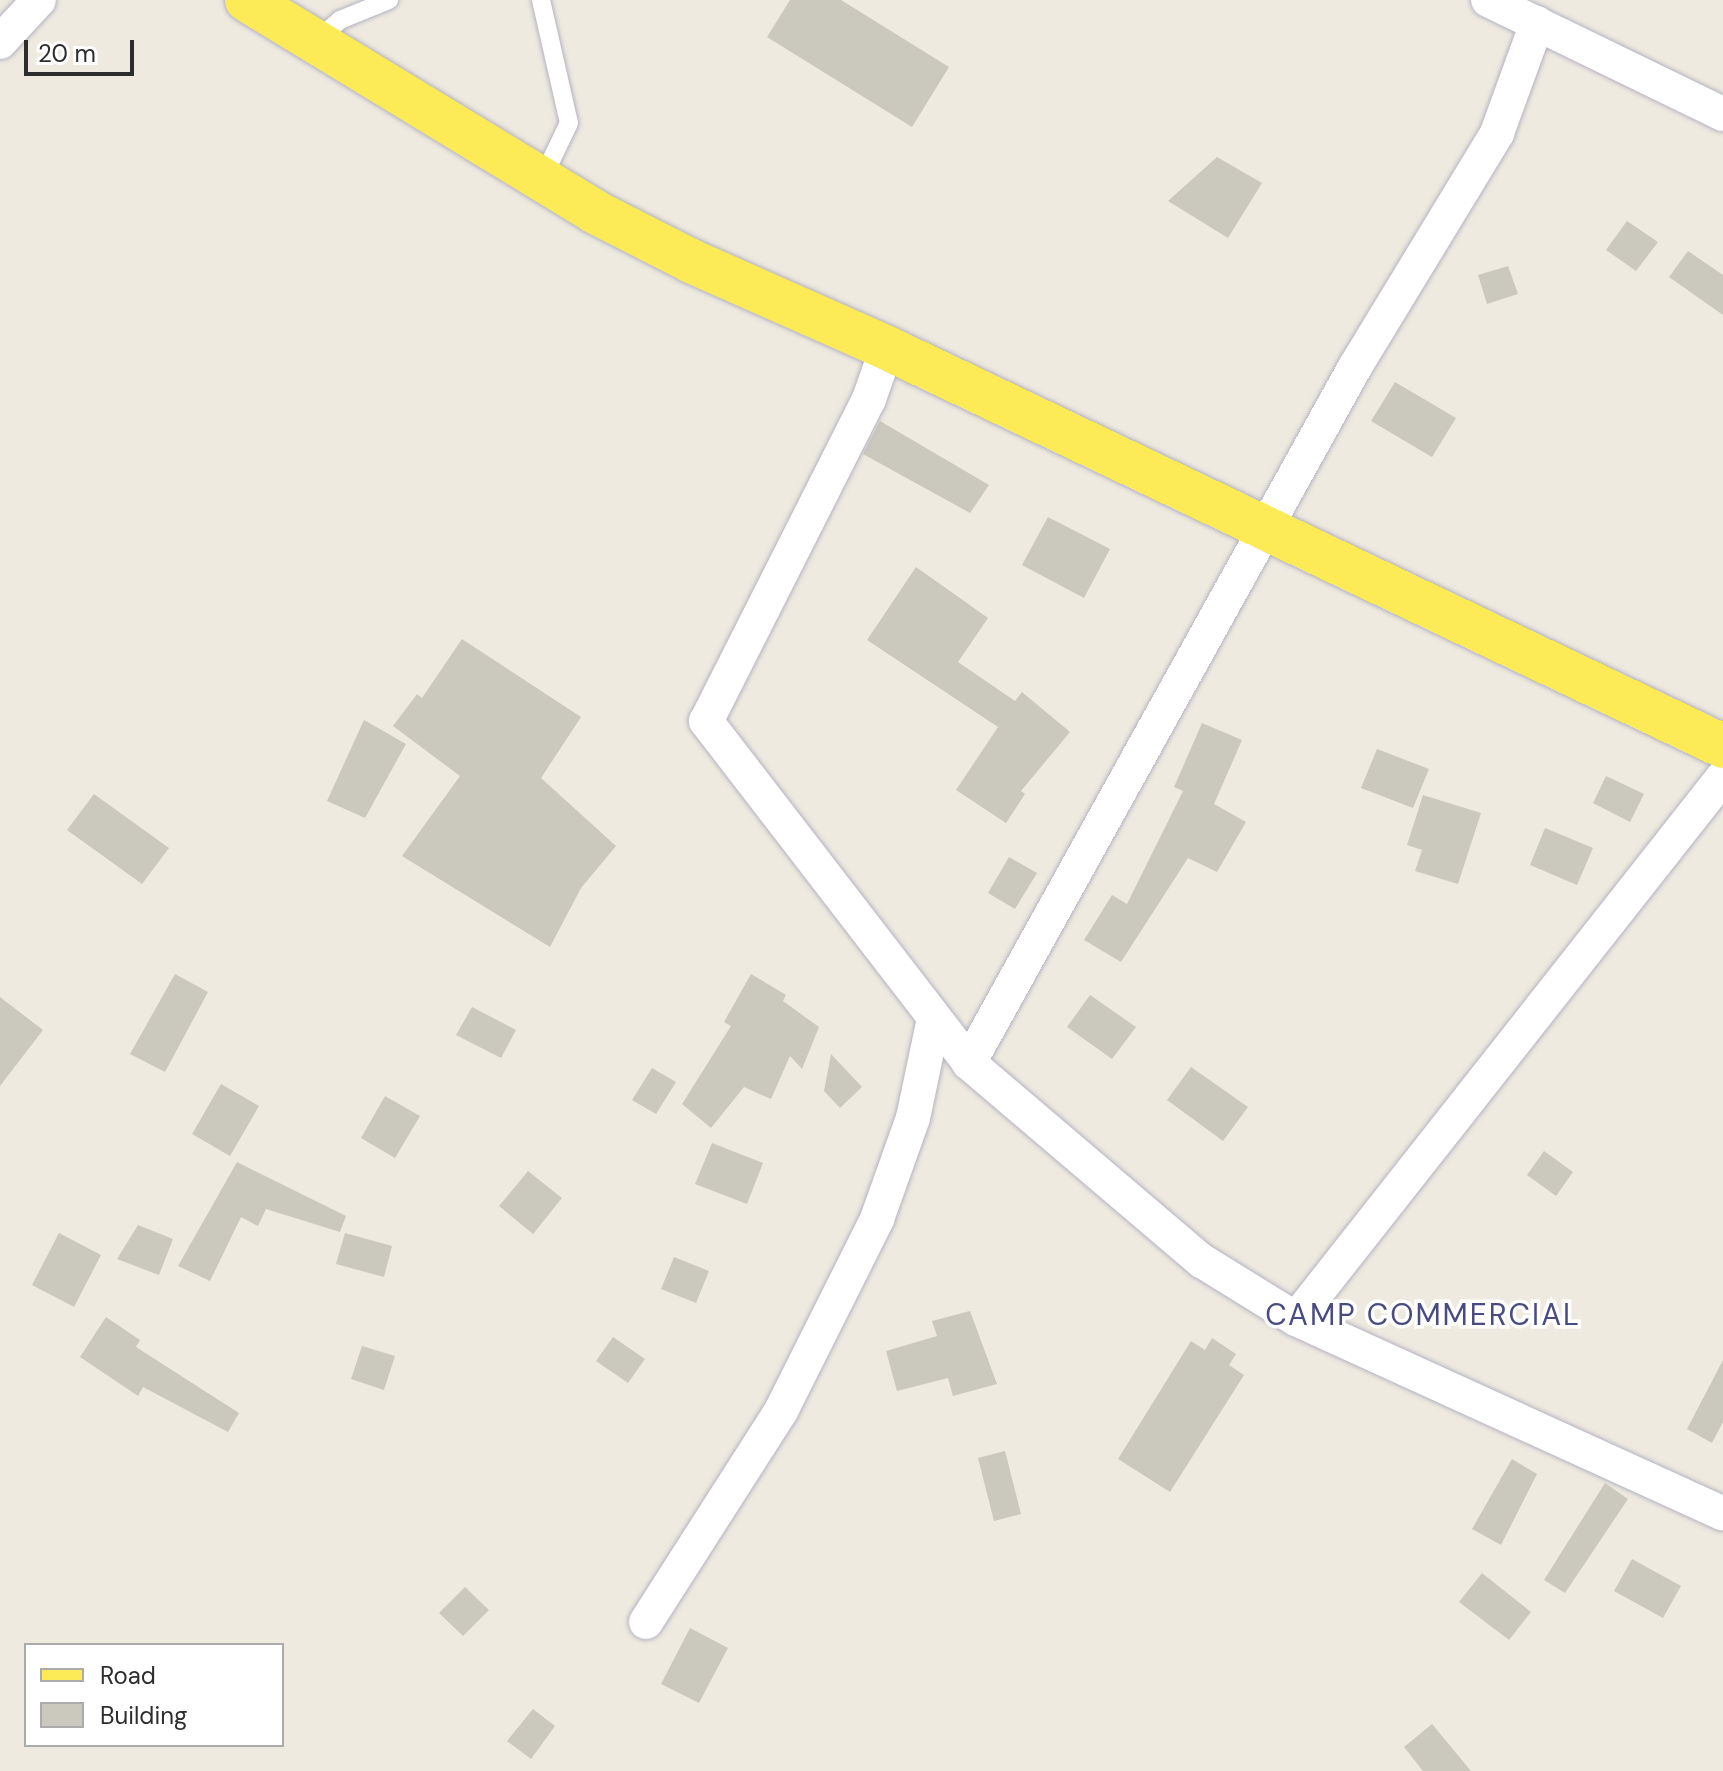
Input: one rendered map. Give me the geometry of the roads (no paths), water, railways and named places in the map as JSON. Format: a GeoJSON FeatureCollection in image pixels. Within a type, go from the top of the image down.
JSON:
{"type":"FeatureCollection","features":[{"type":"Feature","properties":{"kind":"main road"},"geometry":{"type":"LineString","coordinates":[[247,0],[543,177],[691,261],[887,348],[1723,746]]}},
{"type":"Feature","properties":{"kind":"street"},"geometry":{"type":"LineString","coordinates":[[0,42],[39,0]]}},
{"type":"Feature","properties":{"kind":"street"},"geometry":{"type":"LineString","coordinates":[[1488,0],[1723,114]]}},
{"type":"Feature","properties":{"kind":"street"},"geometry":{"type":"LineString","coordinates":[[969,1063],[1267,527],[1497,133],[1537,23]]}},
{"type":"Feature","properties":{"kind":"street"},"geometry":{"type":"LineString","coordinates":[[887,348],[869,399],[706,721],[969,1063],[1202,1261],[1296,1319],[1723,1514]]}},
{"type":"Feature","properties":{"kind":"street"},"geometry":{"type":"LineString","coordinates":[[1296,1319],[1723,777]]}},
{"type":"Feature","properties":{"kind":"street"},"geometry":{"type":"LineString","coordinates":[[646,1622],[781,1411],[877,1219],[913,1118],[934,1018]]}},
{"type":"Feature","properties":{"kind":"lane"},"geometry":{"type":"LineString","coordinates":[[316,41],[340,20],[389,0]]}},
{"type":"Feature","properties":{"kind":"lane"},"geometry":{"type":"LineString","coordinates":[[541,0],[569,123],[543,177]]}},
{"type":"Feature","properties":{"kind":"district","name":"CAMP COMMERCIAL"},"geometry":{"type":"Point","coordinates":[1423,1315]}}]}
